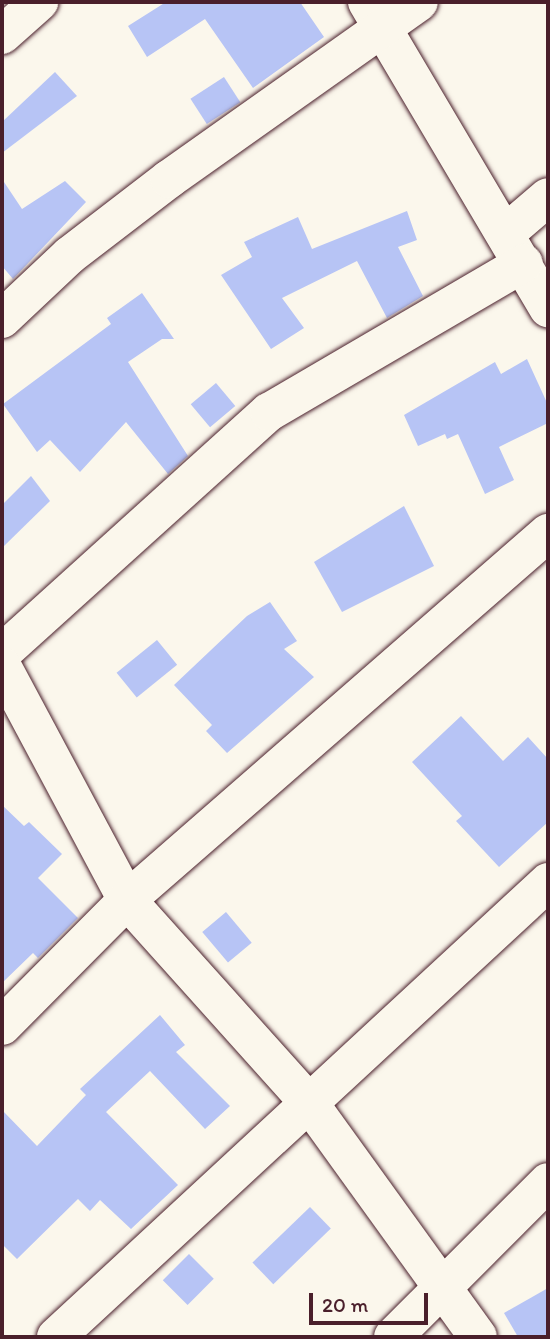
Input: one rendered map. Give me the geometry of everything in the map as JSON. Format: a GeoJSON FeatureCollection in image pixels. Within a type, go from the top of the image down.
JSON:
{"type":"FeatureCollection","features":[{"type":"Feature","properties":{"kind":"street"},"geometry":{"type":"LineString","coordinates":[[2,34],[39,2]]}},
{"type":"Feature","properties":{"kind":"street"},"geometry":{"type":"LineString","coordinates":[[2,319],[70,255],[376,16],[419,2]]}},
{"type":"Feature","properties":{"kind":"street"},"geometry":{"type":"LineString","coordinates":[[376,16],[548,308]]}},
{"type":"Feature","properties":{"kind":"street"},"geometry":{"type":"LineString","coordinates":[[2,653],[270,412],[515,248],[548,197]]}},
{"type":"Feature","properties":{"kind":"street"},"geometry":{"type":"LineString","coordinates":[[2,1026],[127,900],[548,533]]}},
{"type":"Feature","properties":{"kind":"street"},"geometry":{"type":"LineString","coordinates":[[2,666],[127,900],[310,1104],[478,1337]]}},
{"type":"Feature","properties":{"kind":"street"},"geometry":{"type":"LineString","coordinates":[[56,1337],[548,881]]}},
{"type":"Feature","properties":{"kind":"street"},"geometry":{"type":"LineString","coordinates":[[393,1337],[548,1182]]}},
{"type":"Feature","properties":{"kind":"building"},"geometry":{"type":"Polygon","coordinates":[[[166,2],[300,2],[324,37],[253,88],[205,19],[147,57],[128,26],[166,2]]]}},
{"type":"Feature","properties":{"kind":"building"},"geometry":{"type":"Polygon","coordinates":[[[55,72],[77,96],[2,153],[2,122],[55,72]]]}},
{"type":"Feature","properties":{"kind":"building"},"geometry":{"type":"Polygon","coordinates":[[[224,77],[240,102],[207,124],[190,99],[224,77]]]}},
{"type":"Feature","properties":{"kind":"building"},"geometry":{"type":"Polygon","coordinates":[[[2,179],[22,209],[65,181],[86,202],[13,279],[2,266],[2,179]]]}},
{"type":"Feature","properties":{"kind":"building"},"geometry":{"type":"Polygon","coordinates":[[[407,211],[417,240],[398,247],[423,296],[387,318],[357,261],[282,298],[304,328],[271,349],[221,275],[252,257],[244,242],[298,217],[312,249],[407,211]]]}},
{"type":"Feature","properties":{"kind":"building"},"geometry":{"type":"Polygon","coordinates":[[[142,293],[174,339],[162,339],[128,362],[188,456],[168,474],[126,422],[80,472],[50,440],[37,452],[3,404],[111,324],[107,318],[142,293]]]}},
{"type":"Feature","properties":{"kind":"building"},"geometry":{"type":"Polygon","coordinates":[[[527,359],[548,405],[548,423],[499,447],[514,480],[485,494],[458,434],[447,439],[445,434],[418,446],[404,415],[495,362],[501,374],[527,359]]]}},
{"type":"Feature","properties":{"kind":"building"},"geometry":{"type":"Polygon","coordinates":[[[216,383],[235,406],[210,427],[191,404],[216,383]]]}},
{"type":"Feature","properties":{"kind":"building"},"geometry":{"type":"Polygon","coordinates":[[[31,476],[50,501],[2,548],[2,505],[31,476]]]}},
{"type":"Feature","properties":{"kind":"building"},"geometry":{"type":"Polygon","coordinates":[[[404,506],[434,566],[342,612],[314,562],[404,506]]]}},
{"type":"Feature","properties":{"kind":"building"},"geometry":{"type":"Polygon","coordinates":[[[270,602],[297,641],[284,649],[314,677],[227,753],[206,731],[212,725],[174,685],[247,616],[270,602]]]}},
{"type":"Feature","properties":{"kind":"building"},"geometry":{"type":"Polygon","coordinates":[[[157,640],[177,665],[137,698],[117,673],[157,640]]]}},
{"type":"Feature","properties":{"kind":"building"},"geometry":{"type":"Polygon","coordinates":[[[461,716],[503,761],[528,737],[548,759],[548,822],[499,867],[456,821],[462,816],[412,762],[461,716]]]}},
{"type":"Feature","properties":{"kind":"building"},"geometry":{"type":"Polygon","coordinates":[[[2,805],[24,826],[29,822],[62,854],[38,878],[78,918],[38,958],[33,953],[2,983],[2,805]]]}},
{"type":"Feature","properties":{"kind":"building"},"geometry":{"type":"Polygon","coordinates":[[[226,912],[252,943],[228,963],[202,932],[226,912]]]}},
{"type":"Feature","properties":{"kind":"building"},"geometry":{"type":"Polygon","coordinates":[[[160,1015],[185,1045],[176,1052],[230,1106],[205,1129],[150,1071],[106,1112],[178,1185],[131,1229],[100,1200],[90,1211],[78,1199],[17,1259],[2,1244],[2,1110],[37,1146],[86,1095],[80,1089],[160,1015]]]}},
{"type":"Feature","properties":{"kind":"building"},"geometry":{"type":"Polygon","coordinates":[[[310,1207],[331,1229],[273,1284],[252,1263],[310,1207]]]}},
{"type":"Feature","properties":{"kind":"building"},"geometry":{"type":"Polygon","coordinates":[[[189,1254],[214,1279],[188,1305],[163,1280],[189,1254]]]}},
{"type":"Feature","properties":{"kind":"building"},"geometry":{"type":"Polygon","coordinates":[[[548,1288],[548,1337],[518,1337],[504,1313],[548,1288]]]}}]}
